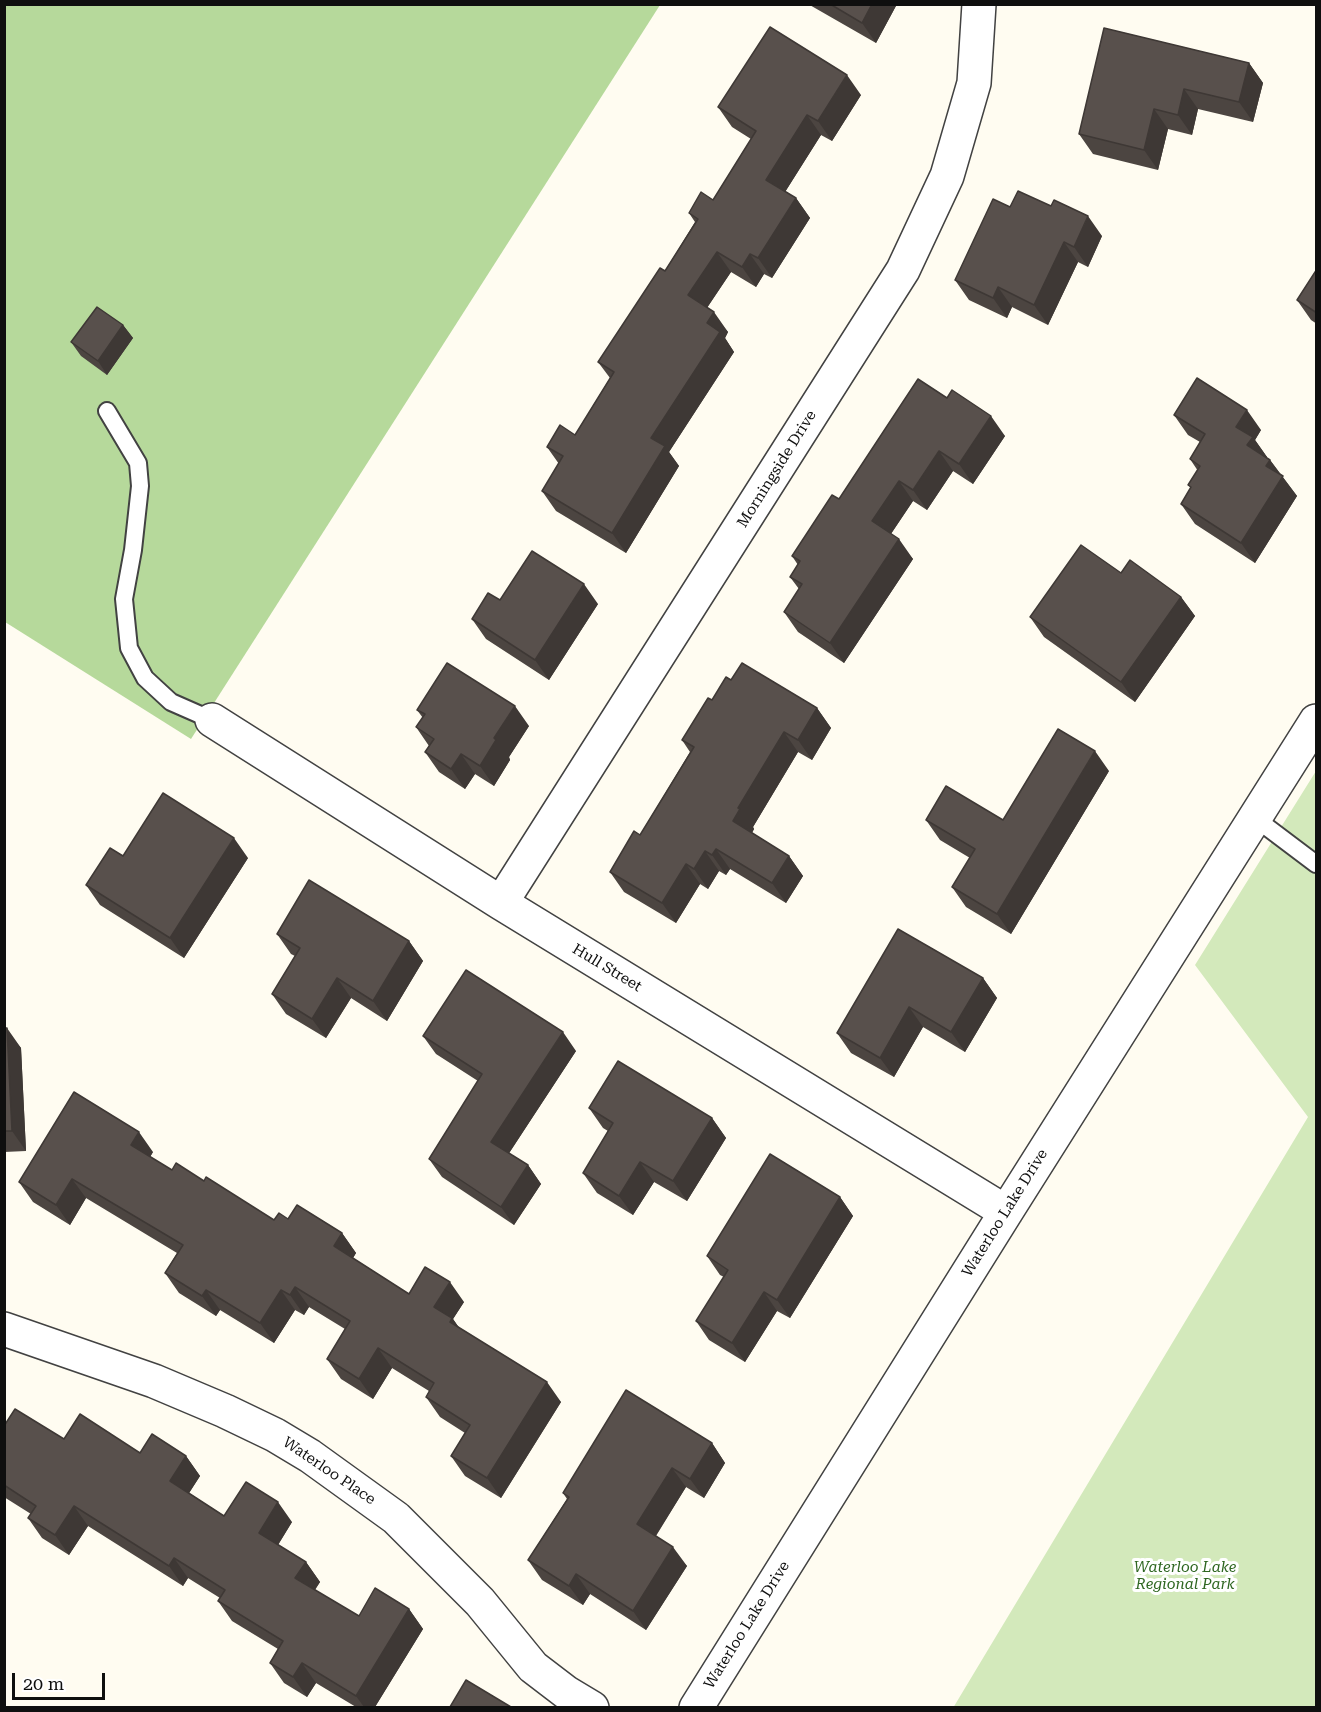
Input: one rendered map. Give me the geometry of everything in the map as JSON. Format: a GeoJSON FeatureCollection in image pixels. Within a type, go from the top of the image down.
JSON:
{"type":"FeatureCollection","features":[{"type":"Feature","properties":{"kind":"street","name":"Morningside Drive"},"geometry":{"type":"LineString","coordinates":[[501,903],[903,270],[947,176],[974,83],[979,4]]}},
{"type":"Feature","properties":{"kind":"street","name":"Hull Street"},"geometry":{"type":"LineString","coordinates":[[212,720],[501,903],[1006,1212]]}},
{"type":"Feature","properties":{"kind":"street","name":"Waterloo Lake Drive"},"geometry":{"type":"LineString","coordinates":[[696,1707],[1317,721]]}},
{"type":"Feature","properties":{"kind":"street","name":"Waterloo Place"},"geometry":{"type":"LineString","coordinates":[[4,1329],[154,1381],[245,1421],[310,1456],[396,1518],[480,1602],[533,1667],[567,1693],[592,1707]]}},
{"type":"Feature","properties":{"kind":"lane"},"geometry":{"type":"LineString","coordinates":[[107,411],[138,463],[140,486],[133,550],[124,599],[129,648],[145,678],[171,702],[212,720]]}},
{"type":"Feature","properties":{"kind":"lane"},"geometry":{"type":"LineString","coordinates":[[1256,818],[1317,864]]}},
{"type":"Feature","properties":{"kind":"green space"},"geometry":{"type":"Polygon","coordinates":[[[4,5],[660,5],[191,739],[5,622],[4,5]]]}},
{"type":"Feature","properties":{"kind":"green space","name":"Waterloo Lake Regional Park"},"geometry":{"type":"Polygon","coordinates":[[[1316,771],[1316,1707],[953,1708],[1308,1117],[1195,965],[1316,771]]]}},
{"type":"Feature","properties":{"kind":"building"},"geometry":{"type":"Polygon","coordinates":[[[830,4],[872,4],[862,23],[830,4]]]}},
{"type":"Feature","properties":{"kind":"building"},"geometry":{"type":"Polygon","coordinates":[[[770,27],[847,75],[818,121],[807,115],[766,180],[796,198],[758,258],[750,254],[742,267],[717,252],[688,295],[714,312],[707,323],[720,332],[651,438],[665,446],[612,533],[542,491],[563,456],[547,447],[560,425],[575,435],[614,372],[598,362],[660,268],[665,271],[698,219],[689,213],[701,192],[713,200],[756,131],[718,107],[770,27]]]}},
{"type":"Feature","properties":{"kind":"building"},"geometry":{"type":"Polygon","coordinates":[[[1104,28],[1249,63],[1239,102],[1184,89],[1178,115],[1154,109],[1144,150],[1079,134],[1104,28]]]}},
{"type":"Feature","properties":{"kind":"building"},"geometry":{"type":"Polygon","coordinates":[[[1018,191],[1051,206],[1054,200],[1088,216],[1074,247],[1064,242],[1034,305],[998,287],[993,298],[955,280],[993,199],[1010,207],[1018,191]]]}},
{"type":"Feature","properties":{"kind":"building"},"geometry":{"type":"Polygon","coordinates":[[[1317,269],[1317,313],[1297,300],[1317,269]]]}},
{"type":"Feature","properties":{"kind":"building"},"geometry":{"type":"Polygon","coordinates":[[[97,307],[123,325],[98,361],[71,342],[97,307]]]}},
{"type":"Feature","properties":{"kind":"building"},"geometry":{"type":"Polygon","coordinates":[[[1197,378],[1247,410],[1236,427],[1253,437],[1247,445],[1270,460],[1266,466],[1283,476],[1241,543],[1181,504],[1191,487],[1188,485],[1200,466],[1190,459],[1205,434],[1174,415],[1197,378]]]}},
{"type":"Feature","properties":{"kind":"building"},"geometry":{"type":"Polygon","coordinates":[[[918,379],[947,398],[952,390],[991,416],[959,464],[939,451],[913,490],[899,481],[872,521],[899,539],[830,643],[784,612],[802,584],[790,577],[800,561],[792,556],[832,495],[839,499],[918,379]]]}},
{"type":"Feature","properties":{"kind":"building"},"geometry":{"type":"Polygon","coordinates":[[[1081,545],[1121,573],[1130,560],[1181,597],[1121,682],[1030,617],[1081,545]]]}},
{"type":"Feature","properties":{"kind":"building"},"geometry":{"type":"Polygon","coordinates":[[[532,551],[584,584],[535,660],[472,619],[488,593],[500,600],[532,551]]]}},
{"type":"Feature","properties":{"kind":"building"},"geometry":{"type":"Polygon","coordinates":[[[447,663],[515,706],[494,738],[496,740],[480,766],[461,754],[451,769],[425,752],[434,739],[416,727],[425,714],[417,710],[447,663]]]}},
{"type":"Feature","properties":{"kind":"building"},"geometry":{"type":"Polygon","coordinates":[[[742,663],[817,708],[798,740],[784,732],[738,808],[740,809],[733,821],[789,856],[772,883],[716,849],[712,855],[705,851],[694,869],[686,864],[662,903],[610,872],[634,831],[640,835],[694,747],[682,740],[708,698],[712,700],[726,677],[731,680],[742,663]]]}},
{"type":"Feature","properties":{"kind":"building"},"geometry":{"type":"Polygon","coordinates":[[[1058,729],[1095,751],[997,914],[952,887],[975,849],[926,820],[946,786],[1003,820],[1058,729]]]}},
{"type":"Feature","properties":{"kind":"building"},"geometry":{"type":"Polygon","coordinates":[[[163,793],[234,838],[170,938],[86,885],[110,848],[123,856],[163,793]]]}},
{"type":"Feature","properties":{"kind":"building"},"geometry":{"type":"Polygon","coordinates":[[[309,880],[409,941],[373,1001],[337,978],[312,1019],[272,994],[300,948],[277,934],[309,880]]]}},
{"type":"Feature","properties":{"kind":"building"},"geometry":{"type":"Polygon","coordinates":[[[898,929],[983,978],[951,1032],[909,1007],[880,1058],[837,1033],[898,929]]]}},
{"type":"Feature","properties":{"kind":"building"},"geometry":{"type":"Polygon","coordinates":[[[466,970],[563,1032],[491,1142],[528,1165],[501,1207],[429,1159],[482,1074],[423,1036],[466,970]]]}},
{"type":"Feature","properties":{"kind":"building"},"geometry":{"type":"Polygon","coordinates":[[[4,1028],[7,1028],[12,1131],[4,1131],[4,1028]]]}},
{"type":"Feature","properties":{"kind":"building"},"geometry":{"type":"Polygon","coordinates":[[[618,1061],[712,1118],[673,1181],[640,1162],[619,1196],[583,1173],[613,1123],[589,1108],[618,1061]]]}},
{"type":"Feature","properties":{"kind":"building"},"geometry":{"type":"Polygon","coordinates":[[[74,1092],[139,1132],[131,1145],[172,1170],[176,1163],[204,1181],[206,1177],[274,1220],[279,1213],[288,1219],[297,1205],[342,1233],[334,1246],[409,1294],[425,1267],[450,1282],[434,1307],[452,1318],[450,1322],[547,1382],[487,1478],[451,1456],[470,1425],[426,1397],[434,1383],[378,1348],[359,1379],[327,1359],[350,1321],[295,1287],[290,1295],[281,1290],[260,1323],[206,1290],[202,1296],[165,1273],[183,1245],[72,1179],[56,1205],[19,1182],[74,1092]]]}},
{"type":"Feature","properties":{"kind":"building"},"geometry":{"type":"Polygon","coordinates":[[[770,1154],[840,1197],[777,1300],[764,1292],[732,1343],[696,1321],[728,1270],[707,1256],[770,1154]]]}},
{"type":"Feature","properties":{"kind":"building"},"geometry":{"type":"Polygon","coordinates":[[[626,1390],[712,1443],[690,1479],[672,1468],[637,1524],[673,1547],[633,1611],[576,1574],[569,1586],[528,1560],[569,1497],[563,1493],[626,1390]]]}},
{"type":"Feature","properties":{"kind":"building"},"geometry":{"type":"Polygon","coordinates":[[[15,1409],[64,1439],[80,1414],[140,1453],[152,1434],[186,1456],[170,1481],[224,1516],[246,1482],[278,1502],[259,1533],[306,1562],[295,1578],[359,1616],[375,1588],[409,1609],[356,1696],[302,1663],[293,1677],[270,1663],[283,1641],[218,1601],[225,1590],[174,1558],[169,1566],[74,1506],[55,1535],[28,1518],[36,1506],[4,1485],[4,1426],[15,1409]]]}},
{"type":"Feature","properties":{"kind":"building"},"geometry":{"type":"Polygon","coordinates":[[[466,1680],[511,1707],[450,1707],[466,1680]]]}}]}
